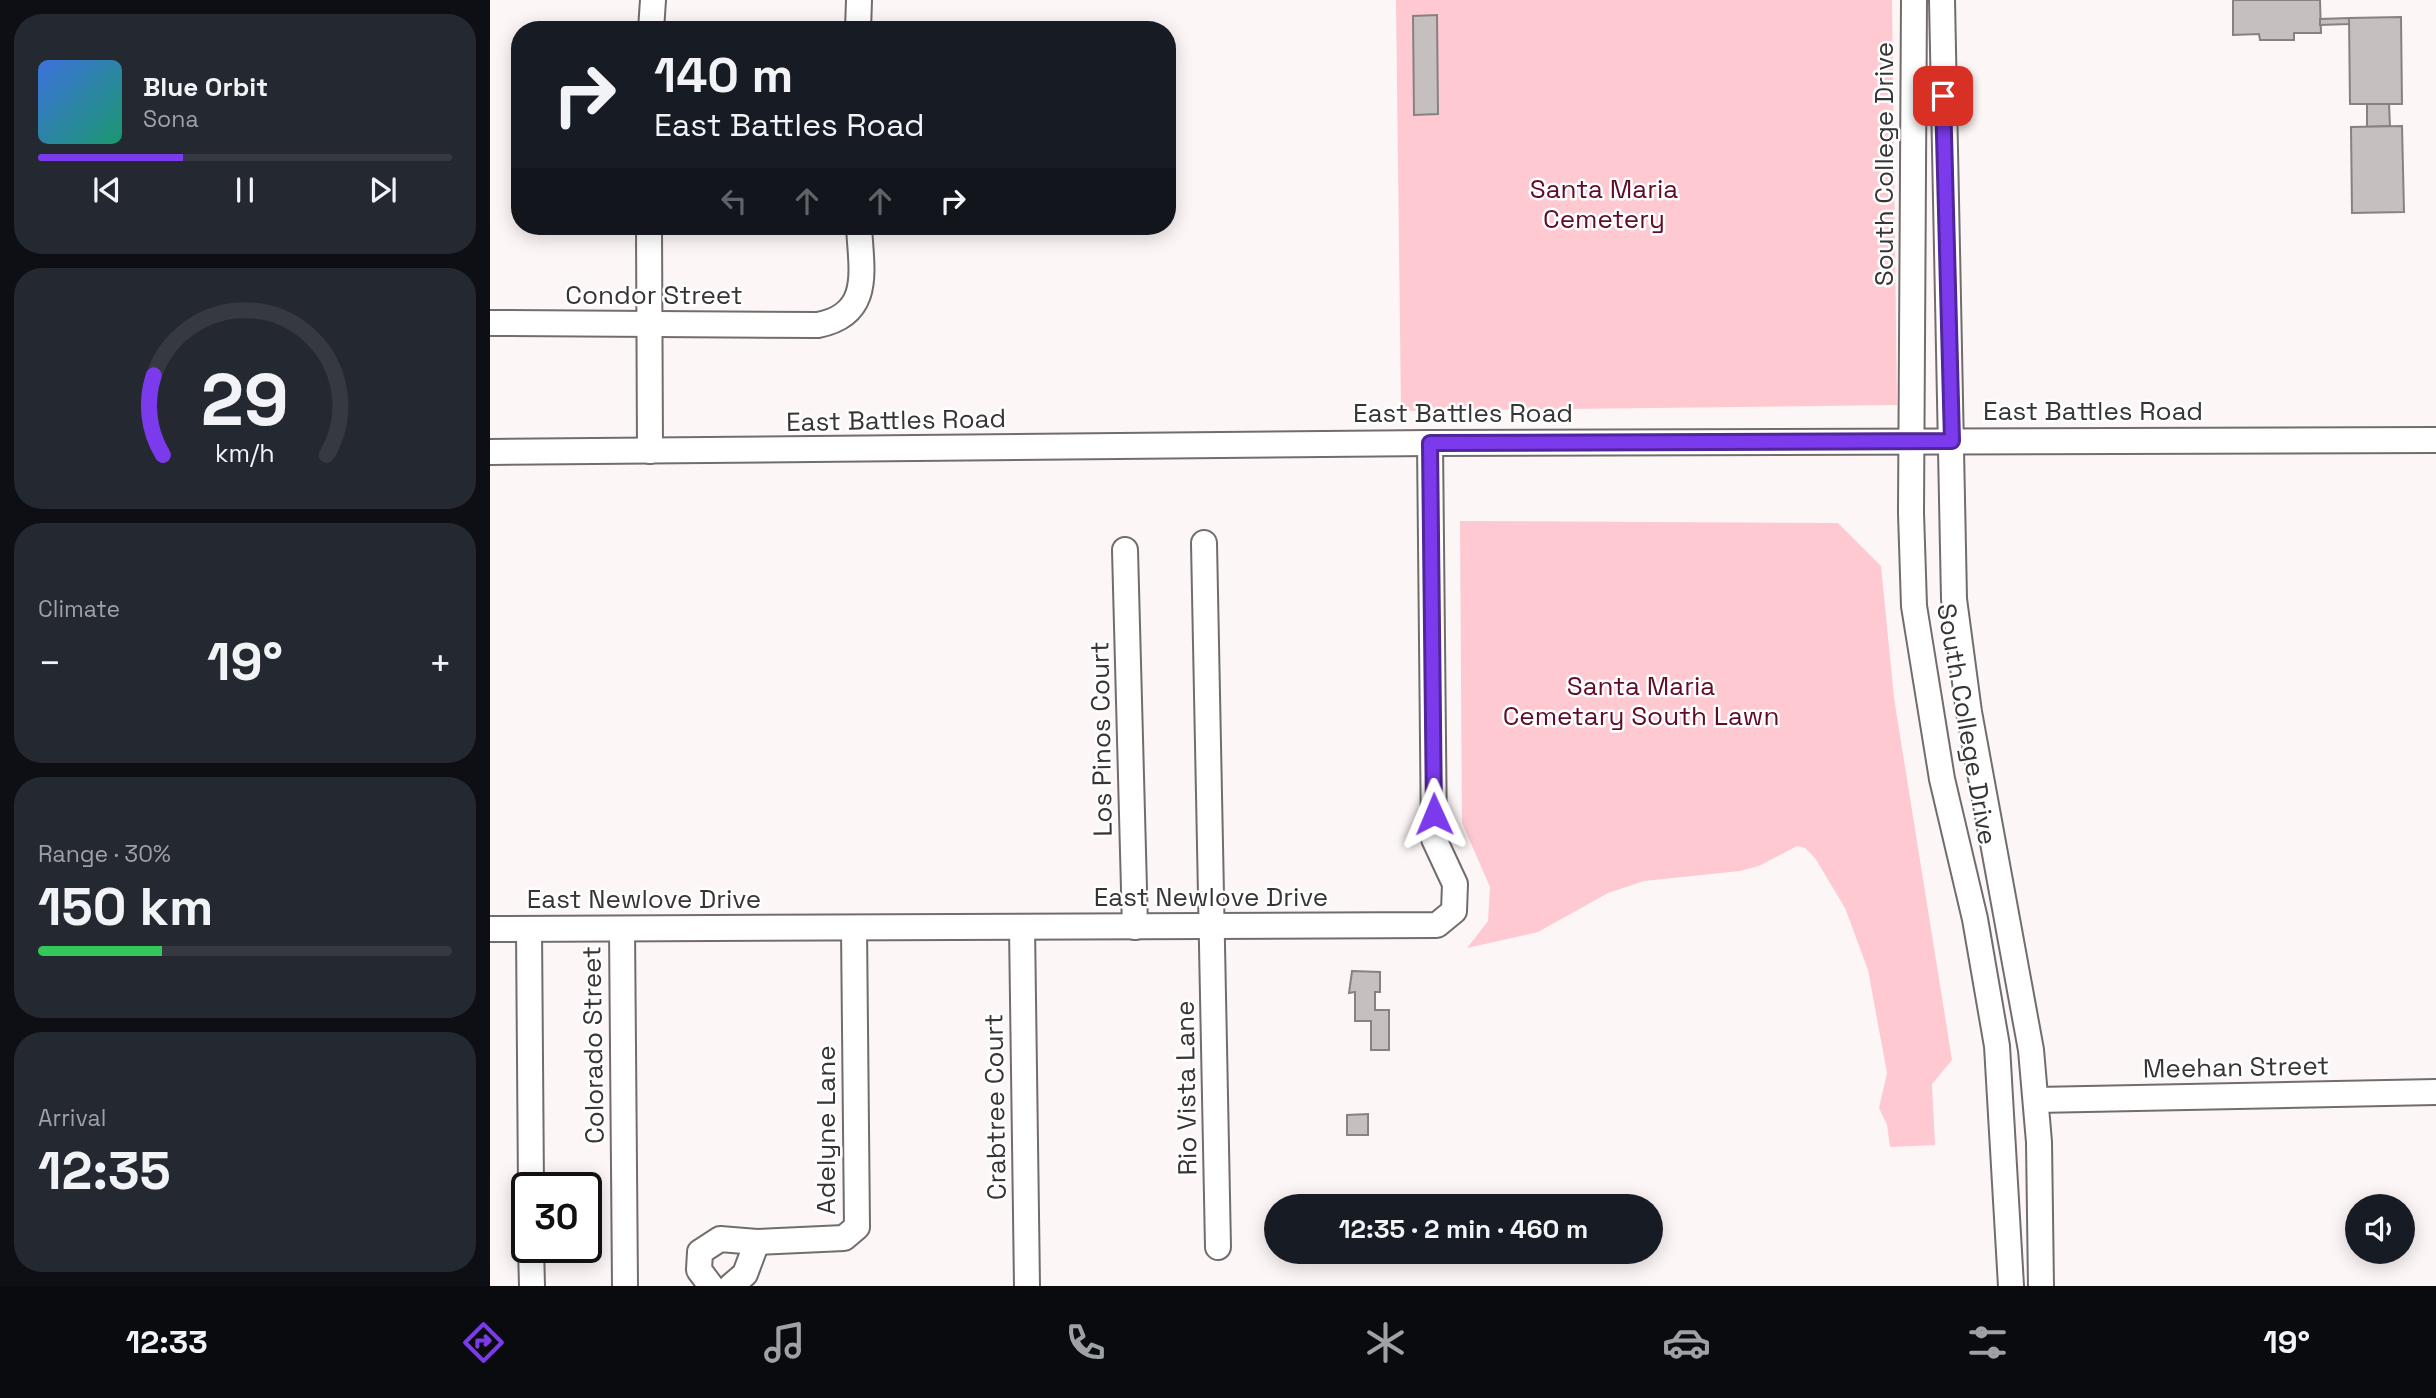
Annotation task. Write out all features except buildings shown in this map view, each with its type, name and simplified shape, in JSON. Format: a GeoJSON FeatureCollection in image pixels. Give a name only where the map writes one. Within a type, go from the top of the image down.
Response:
{"type":"FeatureCollection","features":[{"type":"Feature","properties":{"kind":"street"},"geometry":{"type":"LineString","coordinates":[[652,21],[653,0]]}},
{"type":"Feature","properties":{"kind":"street"},"geometry":{"type":"LineString","coordinates":[[858,21],[859,0]]}},
{"type":"Feature","properties":{"kind":"street","name":"South College Drive"},"geometry":{"type":"LineString","coordinates":[[1914,0],[1911,559],[1918,640],[1941,779],[1975,919],[1997,1046],[2011,1286]]}},
{"type":"Feature","properties":{"kind":"street","name":"South College Drive"},"geometry":{"type":"LineString","coordinates":[[1942,0],[1954,600],[1960,655],[2031,1050],[2036,1100],[2041,1286]]}},
{"type":"Feature","properties":{"kind":"street"},"geometry":{"type":"LineString","coordinates":[[649,235],[649,451]]}},
{"type":"Feature","properties":{"kind":"street","name":"Condor Street"},"geometry":{"type":"LineString","coordinates":[[490,323],[818,325],[845,316],[856,301],[861,278],[859,235]]}},
{"type":"Feature","properties":{"kind":"street","name":"East Battles Road"},"geometry":{"type":"LineString","coordinates":[[490,452],[1430,443],[2436,440]]}},
{"type":"Feature","properties":{"kind":"street","name":"East Newlove Drive"},"geometry":{"type":"LineString","coordinates":[[490,929],[1437,925],[1454,911],[1455,884],[1434,839],[1430,443]]}},
{"type":"Feature","properties":{"kind":"street","name":"Rio Vista Lane"},"geometry":{"type":"LineString","coordinates":[[1204,542],[1218,1247]]}},
{"type":"Feature","properties":{"kind":"street","name":"Los Pinos Court"},"geometry":{"type":"LineString","coordinates":[[1125,550],[1135,926]]}},
{"type":"Feature","properties":{"kind":"street","name":"Crabtree Court"},"geometry":{"type":"LineString","coordinates":[[1023,927],[1027,1286]]}},
{"type":"Feature","properties":{"kind":"street","name":"Adelyne Lane"},"geometry":{"type":"LineString","coordinates":[[712,1286],[699,1270],[700,1252],[719,1239],[757,1242],[844,1238],[857,1227],[855,928]]}},
{"type":"Feature","properties":{"kind":"street"},"geometry":{"type":"LineString","coordinates":[[529,929],[531,1172]]}},
{"type":"Feature","properties":{"kind":"street","name":"Colorado Street"},"geometry":{"type":"LineString","coordinates":[[622,929],[625,1286]]}},
{"type":"Feature","properties":{"kind":"street","name":"Meehan Street"},"geometry":{"type":"LineString","coordinates":[[2036,1100],[2436,1092]]}},
{"type":"Feature","properties":{"kind":"street"},"geometry":{"type":"LineString","coordinates":[[731,1286],[745,1274],[757,1242]]}},
{"type":"Feature","properties":{"kind":"street"},"geometry":{"type":"LineString","coordinates":[[531,1263],[531,1286]]}},
{"type":"Feature","properties":{"kind":"green space","name":"Santa Maria Cemetery"},"geometry":{"type":"Polygon","coordinates":[[[1396,0],[1892,0],[1897,405],[1401,411],[1396,0]]]}},
{"type":"Feature","properties":{"kind":"green space","name":"Santa Maria Cemetary South Lawn"},"geometry":{"type":"Polygon","coordinates":[[[1460,521],[1838,523],[1881,566],[1894,698],[1952,1060],[1932,1084],[1935,1145],[1890,1147],[1887,1125],[1879,1108],[1887,1073],[1868,970],[1845,908],[1815,858],[1805,848],[1797,846],[1759,866],[1740,871],[1644,881],[1608,893],[1538,932],[1467,948],[1488,921],[1490,887],[1462,823],[1460,521]]]}},
{"type":"Feature","properties":{"kind":"route"},"geometry":{"type":"LineString","coordinates":[[1434,814],[1430,443],[1952,441],[1943,96]]}}]}
